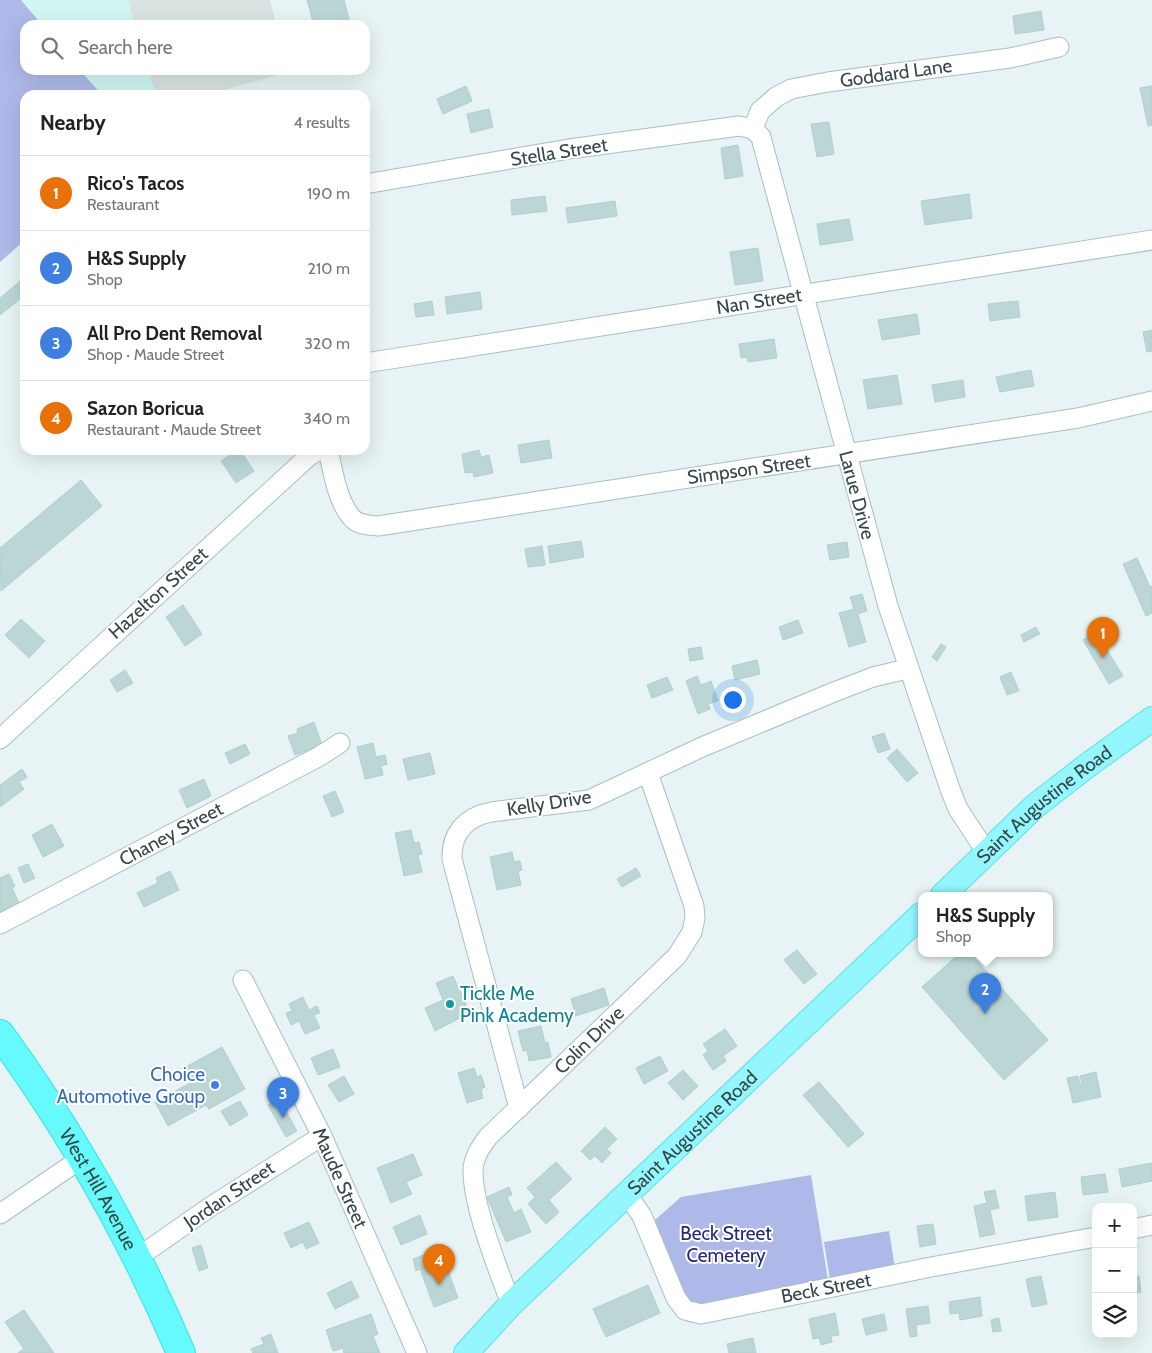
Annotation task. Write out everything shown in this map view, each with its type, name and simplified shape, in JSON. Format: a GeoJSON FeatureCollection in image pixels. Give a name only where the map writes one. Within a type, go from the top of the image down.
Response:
{"type":"FeatureCollection","features":[{"type":"Feature","properties":{"kind":"highway","name":"West Hill Avenue"},"geometry":{"type":"LineString","coordinates":[[0,1034],[53,1110],[82,1158],[137,1258],[181,1353]]}},
{"type":"Feature","properties":{"kind":"main road","name":"Saint Augustine Road"},"geometry":{"type":"LineString","coordinates":[[946,892],[1036,806],[1092,762],[1152,719]]}},
{"type":"Feature","properties":{"kind":"main road","name":"Saint Augustine Road"},"geometry":{"type":"LineString","coordinates":[[466,1353],[511,1304],[918,918]]}},
{"type":"Feature","properties":{"kind":"street","name":"Goddard Lane"},"geometry":{"type":"LineString","coordinates":[[753,129],[760,111],[776,97],[791,89],[828,82],[1010,58],[1059,47]]}},
{"type":"Feature","properties":{"kind":"street","name":"Stella Street"},"geometry":{"type":"LineString","coordinates":[[370,183],[569,149],[739,126],[753,129]]}},
{"type":"Feature","properties":{"kind":"street","name":"Larue Drive"},"geometry":{"type":"LineString","coordinates":[[753,129],[761,136],[764,145],[846,455],[907,669],[958,809],[987,852]]}},
{"type":"Feature","properties":{"kind":"street","name":"Nan Street"},"geometry":{"type":"LineString","coordinates":[[370,362],[1152,240]]}},
{"type":"Feature","properties":{"kind":"street","name":"Simpson Street"},"geometry":{"type":"LineString","coordinates":[[329,455],[344,504],[353,519],[365,525],[378,526],[1078,418],[1120,410],[1152,401]]}},
{"type":"Feature","properties":{"kind":"street","name":"Hazelton Street"},"geometry":{"type":"LineString","coordinates":[[0,739],[313,455]]}},
{"type":"Feature","properties":{"kind":"street","name":"Kelly Drive"},"geometry":{"type":"LineString","coordinates":[[519,1108],[452,860],[451,849],[458,830],[464,823],[478,815],[589,800],[702,747],[834,692],[873,677],[907,669]]}},
{"type":"Feature","properties":{"kind":"street","name":"Chaney Street"},"geometry":{"type":"LineString","coordinates":[[0,924],[320,756],[340,743]]}},
{"type":"Feature","properties":{"kind":"street","name":"Colin Drive"},"geometry":{"type":"LineString","coordinates":[[511,1304],[493,1254],[474,1189],[473,1170],[476,1154],[488,1137],[677,956],[692,932],[695,918],[691,892],[648,773]]}},
{"type":"Feature","properties":{"kind":"street","name":"Maude Street"},"geometry":{"type":"LineString","coordinates":[[243,980],[322,1136],[417,1353]]}},
{"type":"Feature","properties":{"kind":"street","name":"Jordan Street"},"geometry":{"type":"LineString","coordinates":[[137,1258],[210,1207],[322,1136]]}},
{"type":"Feature","properties":{"kind":"street"},"geometry":{"type":"LineString","coordinates":[[0,1214],[82,1158]]}},
{"type":"Feature","properties":{"kind":"street","name":"Beck Street"},"geometry":{"type":"LineString","coordinates":[[627,1194],[642,1216],[676,1298],[685,1310],[700,1314],[912,1271],[1092,1238]]}},
{"type":"Feature","properties":{"kind":"street"},"geometry":{"type":"LineString","coordinates":[[1137,1228],[1152,1225]]}},
{"type":"Feature","properties":{"kind":"shaded area"},"geometry":{"type":"Polygon","coordinates":[[[21,0],[128,0],[134,20],[38,20],[21,0]]]}},
{"type":"Feature","properties":{"kind":"shaded area"},"geometry":{"type":"Polygon","coordinates":[[[128,0],[270,0],[275,20],[134,20],[128,0]]]}},
{"type":"Feature","properties":{"kind":"shaded area"},"geometry":{"type":"Polygon","coordinates":[[[84,75],[150,75],[154,90],[98,90],[84,75]]]}},
{"type":"Feature","properties":{"kind":"shaded area"},"geometry":{"type":"Polygon","coordinates":[[[150,75],[277,75],[225,90],[154,90],[150,75]]]}},
{"type":"Feature","properties":{"kind":"green space"},"geometry":{"type":"Polygon","coordinates":[[[0,0],[21,0],[38,20],[20,20],[20,75],[84,75],[98,90],[20,90],[20,244],[0,262],[0,0]]]}},
{"type":"Feature","properties":{"kind":"green space","name":"Beck Street Cemetery"},"geometry":{"type":"Polygon","coordinates":[[[811,1175],[828,1280],[699,1305],[687,1300],[680,1291],[655,1220],[681,1197],[811,1175]]]}},
{"type":"Feature","properties":{"kind":"green space"},"geometry":{"type":"Polygon","coordinates":[[[889,1231],[895,1268],[830,1279],[824,1242],[889,1231]]]}},
{"type":"Feature","properties":{"kind":"building"},"geometry":{"type":"Polygon","coordinates":[[[307,0],[344,0],[349,20],[313,20],[307,0]]]}},
{"type":"Feature","properties":{"kind":"building"},"geometry":{"type":"Polygon","coordinates":[[[1041,11],[1044,30],[1015,34],[1013,16],[1041,11]]]}},
{"type":"Feature","properties":{"kind":"building"},"geometry":{"type":"Polygon","coordinates":[[[466,86],[472,101],[443,114],[437,99],[466,86]]]}},
{"type":"Feature","properties":{"kind":"building"},"geometry":{"type":"Polygon","coordinates":[[[1152,86],[1152,125],[1148,126],[1140,88],[1152,86]]]}},
{"type":"Feature","properties":{"kind":"building"},"geometry":{"type":"Polygon","coordinates":[[[489,109],[493,127],[471,133],[467,114],[489,109]]]}},
{"type":"Feature","properties":{"kind":"building"},"geometry":{"type":"Polygon","coordinates":[[[829,122],[834,154],[817,157],[811,124],[829,122]]]}},
{"type":"Feature","properties":{"kind":"building"},"geometry":{"type":"Polygon","coordinates":[[[738,145],[743,176],[725,179],[721,148],[738,145]]]}},
{"type":"Feature","properties":{"kind":"building"},"geometry":{"type":"Polygon","coordinates":[[[969,194],[972,218],[925,225],[921,201],[969,194]]]}},
{"type":"Feature","properties":{"kind":"building"},"geometry":{"type":"Polygon","coordinates":[[[545,196],[547,211],[512,215],[511,200],[545,196]]]}},
{"type":"Feature","properties":{"kind":"building"},"geometry":{"type":"Polygon","coordinates":[[[615,201],[617,216],[568,223],[566,208],[615,201]]]}},
{"type":"Feature","properties":{"kind":"building"},"geometry":{"type":"Polygon","coordinates":[[[849,219],[853,240],[820,245],[817,224],[849,219]]]}},
{"type":"Feature","properties":{"kind":"building"},"geometry":{"type":"Polygon","coordinates":[[[758,248],[763,281],[735,285],[730,252],[758,248]]]}},
{"type":"Feature","properties":{"kind":"building"},"geometry":{"type":"Polygon","coordinates":[[[20,281],[20,299],[0,315],[0,298],[20,281]]]}},
{"type":"Feature","properties":{"kind":"building"},"geometry":{"type":"Polygon","coordinates":[[[480,292],[482,309],[447,314],[445,297],[480,292]]]}},
{"type":"Feature","properties":{"kind":"building"},"geometry":{"type":"Polygon","coordinates":[[[432,301],[434,315],[416,317],[414,304],[432,301]]]}},
{"type":"Feature","properties":{"kind":"building"},"geometry":{"type":"Polygon","coordinates":[[[1018,301],[1020,317],[990,321],[988,304],[1018,301]]]}},
{"type":"Feature","properties":{"kind":"building"},"geometry":{"type":"Polygon","coordinates":[[[917,314],[920,334],[882,340],[878,320],[917,314]]]}},
{"type":"Feature","properties":{"kind":"building"},"geometry":{"type":"Polygon","coordinates":[[[1152,330],[1152,351],[1147,352],[1143,332],[1152,330]]]}},
{"type":"Feature","properties":{"kind":"building"},"geometry":{"type":"Polygon","coordinates":[[[774,339],[777,358],[748,362],[747,357],[741,358],[739,344],[774,339]]]}},
{"type":"Feature","properties":{"kind":"building"},"geometry":{"type":"Polygon","coordinates":[[[1031,370],[1034,386],[1000,392],[996,377],[1031,370]]]}},
{"type":"Feature","properties":{"kind":"building"},"geometry":{"type":"Polygon","coordinates":[[[897,375],[902,404],[868,409],[863,380],[897,375]]]}},
{"type":"Feature","properties":{"kind":"building"},"geometry":{"type":"Polygon","coordinates":[[[963,380],[965,397],[935,402],[932,385],[963,380]]]}},
{"type":"Feature","properties":{"kind":"building"},"geometry":{"type":"Polygon","coordinates":[[[549,440],[552,458],[521,463],[518,445],[549,440]]]}},
{"type":"Feature","properties":{"kind":"building"},"geometry":{"type":"Polygon","coordinates":[[[479,450],[481,457],[489,455],[493,473],[474,477],[473,472],[465,473],[462,454],[479,450]]]}},
{"type":"Feature","properties":{"kind":"building"},"geometry":{"type":"Polygon","coordinates":[[[230,455],[243,455],[254,471],[236,483],[221,461],[230,455]]]}},
{"type":"Feature","properties":{"kind":"building"},"geometry":{"type":"Polygon","coordinates":[[[81,480],[102,506],[1,591],[0,548],[81,480]]]}},
{"type":"Feature","properties":{"kind":"building"},"geometry":{"type":"Polygon","coordinates":[[[581,541],[584,557],[550,563],[548,546],[581,541]]]}},
{"type":"Feature","properties":{"kind":"building"},"geometry":{"type":"Polygon","coordinates":[[[847,542],[849,557],[830,560],[827,545],[847,542]]]}},
{"type":"Feature","properties":{"kind":"building"},"geometry":{"type":"Polygon","coordinates":[[[542,546],[545,565],[528,567],[525,549],[542,546]]]}},
{"type":"Feature","properties":{"kind":"building"},"geometry":{"type":"Polygon","coordinates":[[[1137,558],[1150,587],[1152,586],[1152,613],[1146,616],[1123,564],[1137,558]]]}},
{"type":"Feature","properties":{"kind":"building"},"geometry":{"type":"Polygon","coordinates":[[[862,594],[867,611],[858,614],[866,642],[849,647],[839,613],[854,609],[850,597],[862,594]]]}},
{"type":"Feature","properties":{"kind":"building"},"geometry":{"type":"Polygon","coordinates":[[[183,605],[202,634],[185,646],[166,617],[183,605]]]}},
{"type":"Feature","properties":{"kind":"building"},"geometry":{"type":"Polygon","coordinates":[[[21,619],[45,641],[29,658],[5,635],[21,619]]]}},
{"type":"Feature","properties":{"kind":"building"},"geometry":{"type":"Polygon","coordinates":[[[798,620],[803,633],[783,640],[779,627],[798,620]]]}},
{"type":"Feature","properties":{"kind":"building"},"geometry":{"type":"Polygon","coordinates":[[[1036,627],[1040,634],[1024,642],[1021,635],[1036,627]]]}},
{"type":"Feature","properties":{"kind":"building"},"geometry":{"type":"Polygon","coordinates":[[[1096,632],[1123,676],[1109,684],[1083,640],[1096,632]]]}},
{"type":"Feature","properties":{"kind":"building"},"geometry":{"type":"Polygon","coordinates":[[[941,644],[946,647],[937,661],[932,657],[941,644]]]}},
{"type":"Feature","properties":{"kind":"building"},"geometry":{"type":"Polygon","coordinates":[[[701,647],[703,659],[690,661],[688,649],[701,647]]]}},
{"type":"Feature","properties":{"kind":"building"},"geometry":{"type":"Polygon","coordinates":[[[757,660],[760,674],[735,680],[732,666],[757,660]]]}},
{"type":"Feature","properties":{"kind":"building"},"geometry":{"type":"Polygon","coordinates":[[[125,670],[133,683],[117,692],[110,680],[125,670]]]}},
{"type":"Feature","properties":{"kind":"building"},"geometry":{"type":"Polygon","coordinates":[[[1011,672],[1019,691],[1007,695],[1000,677],[1011,672]]]}},
{"type":"Feature","properties":{"kind":"building"},"geometry":{"type":"Polygon","coordinates":[[[697,676],[701,685],[711,681],[718,701],[708,704],[710,709],[698,714],[686,681],[697,676]]]}},
{"type":"Feature","properties":{"kind":"building"},"geometry":{"type":"Polygon","coordinates":[[[667,677],[673,690],[652,698],[647,685],[667,677]]]}},
{"type":"Feature","properties":{"kind":"building"},"geometry":{"type":"Polygon","coordinates":[[[314,722],[322,745],[295,755],[288,736],[298,733],[297,729],[314,722]]]}},
{"type":"Feature","properties":{"kind":"building"},"geometry":{"type":"Polygon","coordinates":[[[884,733],[890,749],[878,753],[872,737],[884,733]]]}},
{"type":"Feature","properties":{"kind":"building"},"geometry":{"type":"Polygon","coordinates":[[[373,743],[376,757],[385,755],[387,764],[381,766],[383,775],[365,779],[357,747],[373,743]]]}},
{"type":"Feature","properties":{"kind":"building"},"geometry":{"type":"Polygon","coordinates":[[[245,744],[250,754],[230,764],[225,753],[245,744]]]}},
{"type":"Feature","properties":{"kind":"building"},"geometry":{"type":"Polygon","coordinates":[[[897,749],[918,773],[907,782],[887,758],[897,749]]]}},
{"type":"Feature","properties":{"kind":"building"},"geometry":{"type":"Polygon","coordinates":[[[430,753],[435,774],[408,780],[403,759],[430,753]]]}},
{"type":"Feature","properties":{"kind":"building"},"geometry":{"type":"Polygon","coordinates":[[[22,769],[27,777],[19,782],[24,789],[0,807],[0,785],[22,769]]]}},
{"type":"Feature","properties":{"kind":"building"},"geometry":{"type":"Polygon","coordinates":[[[204,779],[211,796],[187,808],[179,790],[204,779]]]}},
{"type":"Feature","properties":{"kind":"building"},"geometry":{"type":"Polygon","coordinates":[[[335,791],[344,812],[332,817],[323,796],[335,791]]]}},
{"type":"Feature","properties":{"kind":"building"},"geometry":{"type":"Polygon","coordinates":[[[52,824],[64,846],[43,857],[32,835],[52,824]]]}},
{"type":"Feature","properties":{"kind":"building"},"geometry":{"type":"Polygon","coordinates":[[[411,830],[414,843],[419,842],[422,854],[418,855],[422,872],[404,876],[395,833],[411,830]]]}},
{"type":"Feature","properties":{"kind":"building"},"geometry":{"type":"Polygon","coordinates":[[[512,852],[514,862],[520,861],[522,870],[518,871],[521,885],[497,890],[490,857],[512,852]]]}},
{"type":"Feature","properties":{"kind":"building"},"geometry":{"type":"Polygon","coordinates":[[[28,864],[35,878],[24,883],[18,868],[28,864]]]}},
{"type":"Feature","properties":{"kind":"building"},"geometry":{"type":"Polygon","coordinates":[[[636,868],[641,876],[622,887],[617,879],[636,868]]]}},
{"type":"Feature","properties":{"kind":"building"},"geometry":{"type":"Polygon","coordinates":[[[170,871],[179,890],[144,907],[137,893],[158,883],[156,878],[170,871]]]}},
{"type":"Feature","properties":{"kind":"building"},"geometry":{"type":"Polygon","coordinates":[[[9,874],[15,886],[12,888],[20,905],[0,914],[0,878],[9,874]]]}},
{"type":"Feature","properties":{"kind":"building"},"geometry":{"type":"Polygon","coordinates":[[[797,950],[817,974],[804,984],[784,960],[797,950]]]}},
{"type":"Feature","properties":{"kind":"building"},"geometry":{"type":"Polygon","coordinates":[[[956,957],[974,957],[1048,1040],[1004,1080],[922,987],[956,957]]]}},
{"type":"Feature","properties":{"kind":"building","name":"Tickle Me Pink Academy"},"geometry":{"type":"Polygon","coordinates":[[[453,976],[470,1013],[435,1031],[425,1008],[443,1000],[436,983],[453,976]]]}},
{"type":"Feature","properties":{"kind":"building"},"geometry":{"type":"Polygon","coordinates":[[[604,988],[609,1005],[576,1016],[571,999],[604,988]]]}},
{"type":"Feature","properties":{"kind":"building"},"geometry":{"type":"Polygon","coordinates":[[[303,997],[309,1010],[317,1006],[320,1013],[314,1015],[320,1028],[305,1034],[299,1021],[291,1025],[286,1013],[292,1011],[289,1004],[303,997]]]}},
{"type":"Feature","properties":{"kind":"building"},"geometry":{"type":"Polygon","coordinates":[[[541,1026],[545,1043],[548,1042],[551,1057],[529,1061],[527,1050],[523,1051],[518,1031],[541,1026]]]}},
{"type":"Feature","properties":{"kind":"building"},"geometry":{"type":"Polygon","coordinates":[[[725,1029],[737,1046],[723,1056],[726,1061],[713,1070],[703,1055],[708,1051],[703,1044],[725,1029]]]}},
{"type":"Feature","properties":{"kind":"building","name":"Choice Automotive Group"},"geometry":{"type":"Polygon","coordinates":[[[222,1047],[245,1089],[209,1109],[206,1105],[168,1126],[155,1102],[192,1082],[184,1068],[222,1047]]]}},
{"type":"Feature","properties":{"kind":"building"},"geometry":{"type":"Polygon","coordinates":[[[333,1049],[340,1067],[318,1075],[311,1058],[333,1049]]]}},
{"type":"Feature","properties":{"kind":"building"},"geometry":{"type":"Polygon","coordinates":[[[660,1056],[668,1071],[644,1084],[636,1068],[660,1056]]]}},
{"type":"Feature","properties":{"kind":"building"},"geometry":{"type":"Polygon","coordinates":[[[474,1068],[477,1077],[481,1075],[485,1087],[481,1089],[483,1098],[467,1103],[458,1073],[474,1068]]]}},
{"type":"Feature","properties":{"kind":"building"},"geometry":{"type":"Polygon","coordinates":[[[683,1070],[698,1086],[683,1100],[668,1083],[683,1070]]]}},
{"type":"Feature","properties":{"kind":"building"},"geometry":{"type":"Polygon","coordinates":[[[1096,1072],[1101,1097],[1073,1103],[1067,1078],[1078,1076],[1080,1084],[1082,1083],[1080,1076],[1096,1072]]]}},
{"type":"Feature","properties":{"kind":"building"},"geometry":{"type":"Polygon","coordinates":[[[344,1076],[354,1094],[339,1102],[328,1085],[344,1076]]]}},
{"type":"Feature","properties":{"kind":"building"},"geometry":{"type":"Polygon","coordinates":[[[819,1082],[864,1134],[848,1147],[803,1095],[819,1082]]]}},
{"type":"Feature","properties":{"kind":"building"},"geometry":{"type":"Polygon","coordinates":[[[279,1099],[297,1131],[286,1137],[268,1105],[279,1099]]]}},
{"type":"Feature","properties":{"kind":"building"},"geometry":{"type":"Polygon","coordinates":[[[240,1101],[248,1115],[230,1126],[221,1111],[240,1101]]]}},
{"type":"Feature","properties":{"kind":"building"},"geometry":{"type":"Polygon","coordinates":[[[605,1127],[617,1139],[607,1149],[611,1153],[602,1163],[595,1156],[590,1160],[581,1151],[605,1127]]]}},
{"type":"Feature","properties":{"kind":"building"},"geometry":{"type":"Polygon","coordinates":[[[413,1154],[422,1175],[406,1182],[412,1194],[391,1203],[377,1168],[413,1154]]]}},
{"type":"Feature","properties":{"kind":"building"},"geometry":{"type":"Polygon","coordinates":[[[556,1162],[572,1179],[549,1200],[559,1212],[546,1224],[528,1204],[535,1197],[527,1188],[556,1162]]]}},
{"type":"Feature","properties":{"kind":"building"},"geometry":{"type":"Polygon","coordinates":[[[1152,1163],[1152,1181],[1122,1187],[1119,1169],[1152,1163]]]}},
{"type":"Feature","properties":{"kind":"building"},"geometry":{"type":"Polygon","coordinates":[[[1105,1174],[1108,1192],[1083,1195],[1081,1177],[1105,1174]]]}},
{"type":"Feature","properties":{"kind":"building"},"geometry":{"type":"Polygon","coordinates":[[[509,1187],[512,1195],[507,1197],[514,1213],[521,1209],[531,1232],[506,1242],[487,1197],[509,1187]]]}},
{"type":"Feature","properties":{"kind":"building"},"geometry":{"type":"Polygon","coordinates":[[[995,1190],[999,1208],[990,1210],[995,1234],[980,1237],[974,1206],[987,1203],[984,1192],[995,1190]]]}},
{"type":"Feature","properties":{"kind":"building"},"geometry":{"type":"Polygon","coordinates":[[[1055,1192],[1058,1217],[1028,1221],[1025,1196],[1055,1192]]]}},
{"type":"Feature","properties":{"kind":"building"},"geometry":{"type":"Polygon","coordinates":[[[420,1215],[427,1234],[401,1245],[393,1227],[420,1215]]]}},
{"type":"Feature","properties":{"kind":"building"},"geometry":{"type":"Polygon","coordinates":[[[309,1222],[319,1243],[306,1249],[303,1242],[291,1248],[284,1233],[309,1222]]]}},
{"type":"Feature","properties":{"kind":"building"},"geometry":{"type":"Polygon","coordinates":[[[933,1224],[936,1244],[920,1247],[917,1226],[933,1224]]]}},
{"type":"Feature","properties":{"kind":"building"},"geometry":{"type":"Polygon","coordinates":[[[201,1245],[208,1268],[199,1271],[192,1248],[201,1245]]]}},
{"type":"Feature","properties":{"kind":"building"},"geometry":{"type":"Polygon","coordinates":[[[440,1249],[458,1298],[434,1307],[420,1269],[416,1271],[413,1259],[440,1249]]]}},
{"type":"Feature","properties":{"kind":"building"},"geometry":{"type":"Polygon","coordinates":[[[1041,1276],[1047,1304],[1032,1307],[1026,1279],[1041,1276]]]}},
{"type":"Feature","properties":{"kind":"building"},"geometry":{"type":"Polygon","coordinates":[[[1137,1276],[1139,1276],[1141,1292],[1137,1293],[1137,1276]]]}},
{"type":"Feature","properties":{"kind":"building"},"geometry":{"type":"Polygon","coordinates":[[[351,1281],[359,1297],[335,1309],[327,1293],[351,1281]]]}},
{"type":"Feature","properties":{"kind":"building"},"geometry":{"type":"Polygon","coordinates":[[[648,1285],[660,1313],[606,1337],[593,1309],[648,1285]]]}},
{"type":"Feature","properties":{"kind":"building"},"geometry":{"type":"Polygon","coordinates":[[[980,1297],[982,1316],[960,1320],[959,1313],[950,1314],[949,1302],[980,1297]]]}},
{"type":"Feature","properties":{"kind":"building"},"geometry":{"type":"Polygon","coordinates":[[[928,1306],[930,1323],[916,1325],[917,1336],[910,1337],[906,1309],[928,1306]]]}},
{"type":"Feature","properties":{"kind":"building"},"geometry":{"type":"Polygon","coordinates":[[[24,1310],[54,1353],[18,1353],[24,1349],[5,1322],[24,1310]]]}},
{"type":"Feature","properties":{"kind":"building"},"geometry":{"type":"Polygon","coordinates":[[[835,1313],[839,1335],[831,1336],[832,1342],[821,1345],[819,1338],[813,1339],[809,1319],[835,1313]]]}},
{"type":"Feature","properties":{"kind":"building"},"geometry":{"type":"Polygon","coordinates":[[[371,1314],[378,1334],[373,1336],[380,1353],[344,1353],[343,1348],[333,1351],[326,1330],[371,1314]]]}},
{"type":"Feature","properties":{"kind":"building"},"geometry":{"type":"Polygon","coordinates":[[[884,1314],[887,1330],[866,1335],[862,1319],[884,1314]]]}},
{"type":"Feature","properties":{"kind":"building"},"geometry":{"type":"Polygon","coordinates":[[[999,1318],[1001,1331],[993,1332],[991,1320],[999,1318]]]}},
{"type":"Feature","properties":{"kind":"building"},"geometry":{"type":"Polygon","coordinates":[[[271,1334],[278,1353],[253,1353],[251,1349],[264,1344],[261,1338],[271,1334]]]}},
{"type":"Feature","properties":{"kind":"building"},"geometry":{"type":"Polygon","coordinates":[[[753,1338],[756,1353],[729,1353],[727,1344],[753,1338]]]}},
{"type":"Feature","properties":{"kind":"place","name":"Rico's Tacos"},"geometry":{"type":"Point","coordinates":[1103,658]}},
{"type":"Feature","properties":{"kind":"place","name":"Tickle Me Pink Academy"},"geometry":{"type":"Point","coordinates":[450,1004]}},
{"type":"Feature","properties":{"kind":"place","name":"H&S Supply"},"geometry":{"type":"Point","coordinates":[985,1014]}},
{"type":"Feature","properties":{"kind":"place","name":"Choice Automotive Group"},"geometry":{"type":"Point","coordinates":[215,1085]}},
{"type":"Feature","properties":{"kind":"place","name":"All Pro Dent Removal"},"geometry":{"type":"Point","coordinates":[283,1118]}},
{"type":"Feature","properties":{"kind":"place","name":"Sazon Boricua"},"geometry":{"type":"Point","coordinates":[439,1285]}}]}
